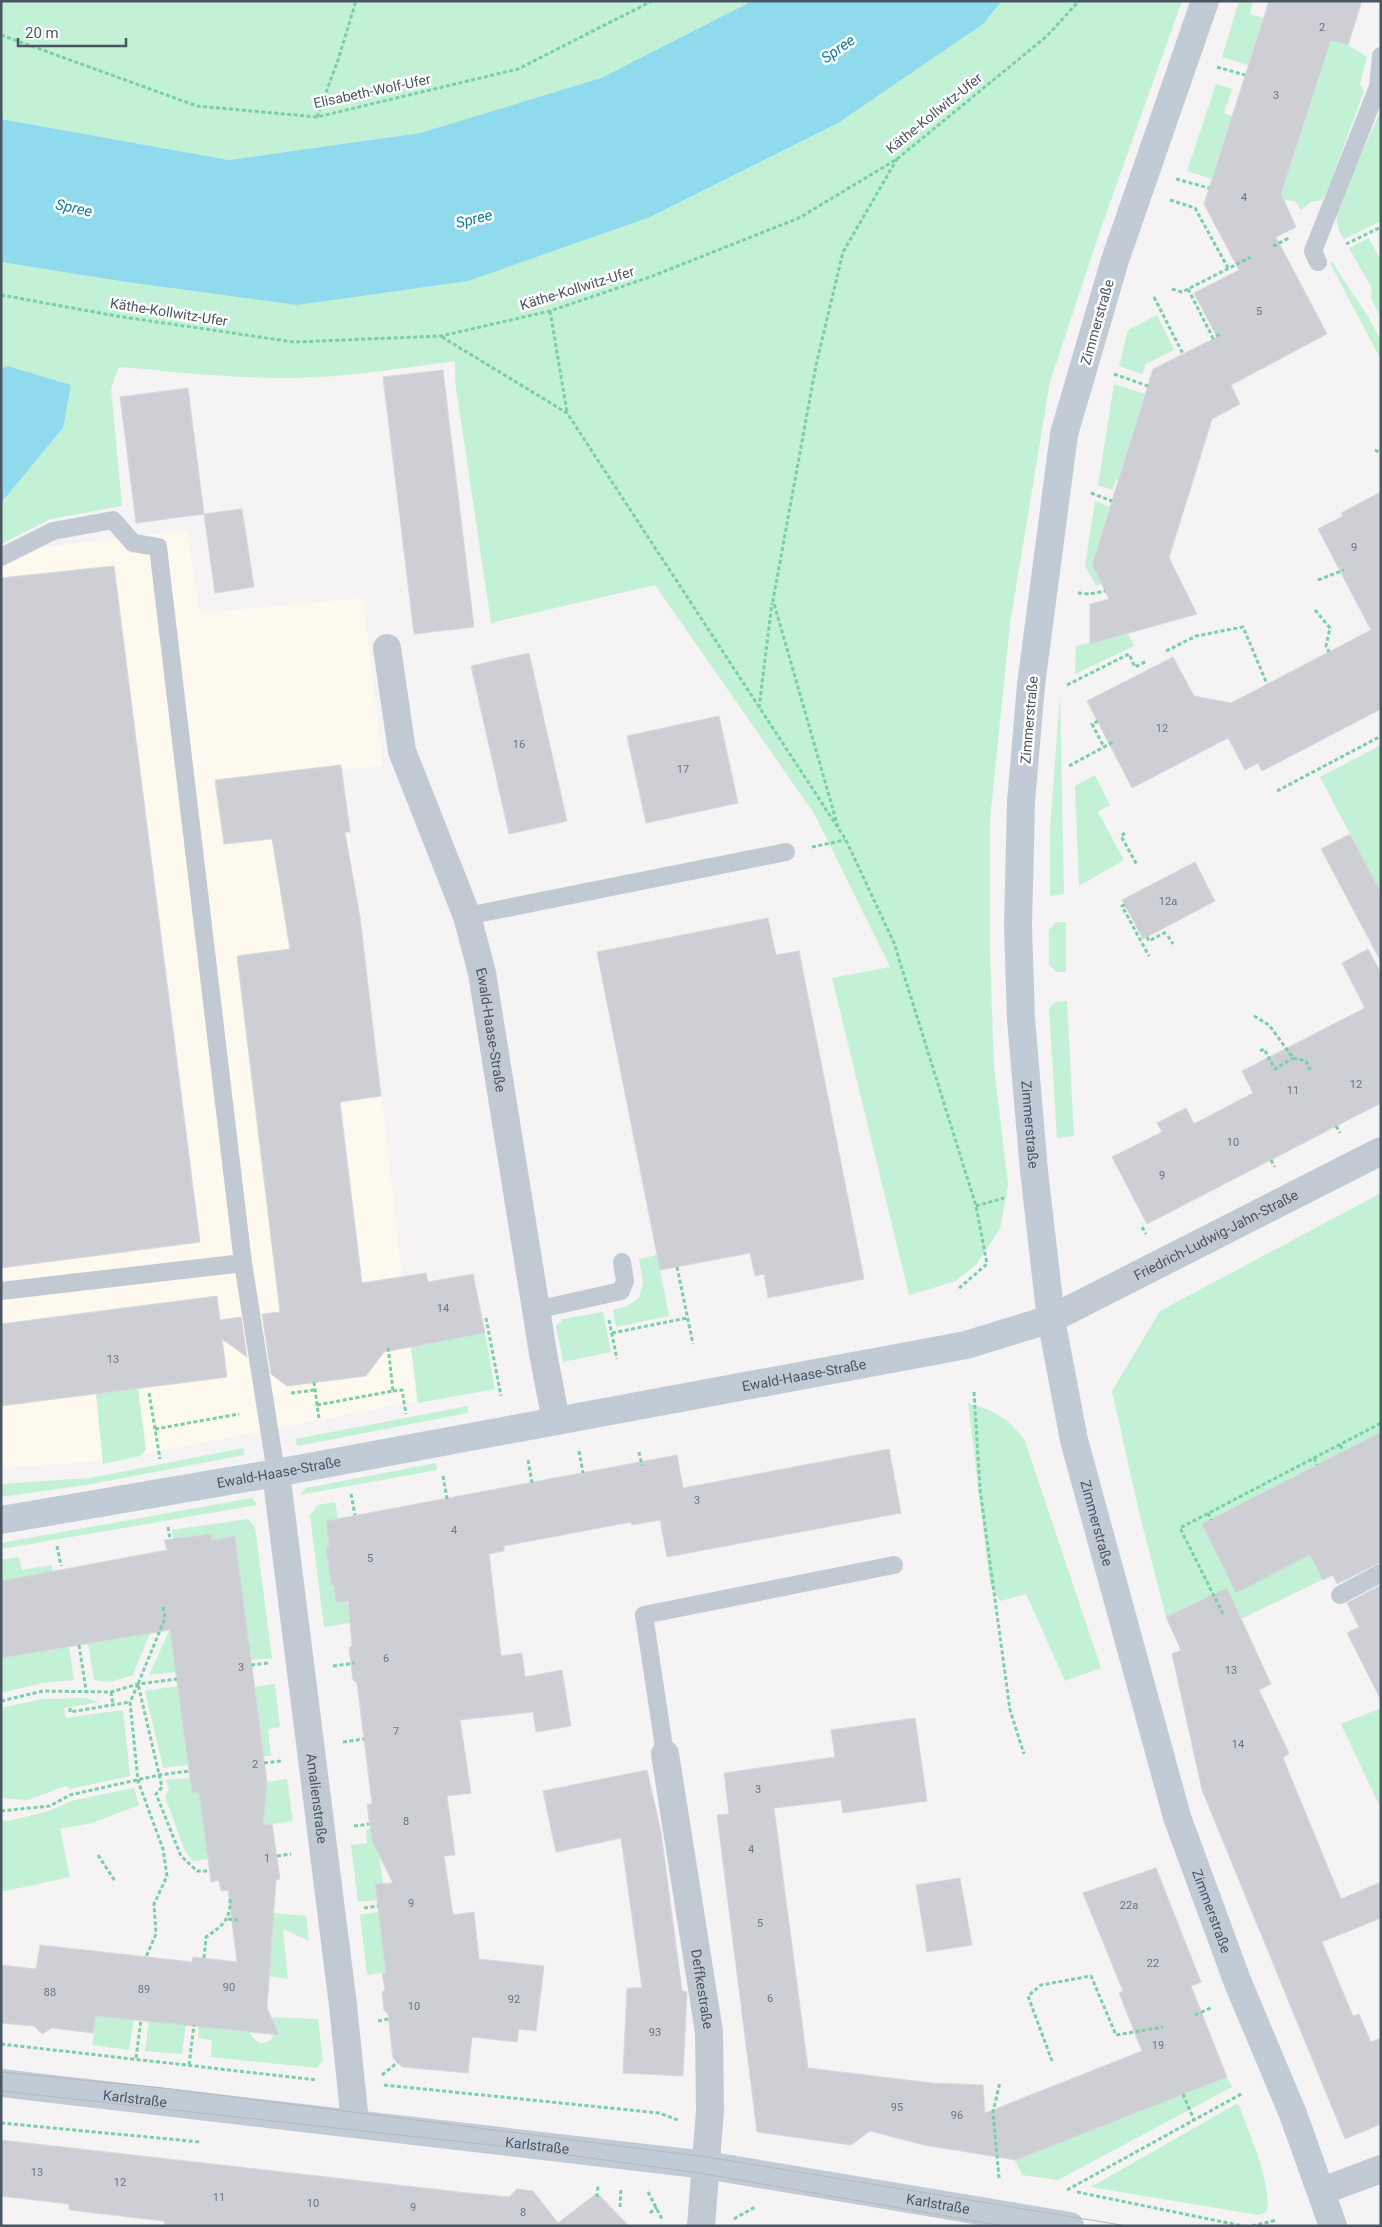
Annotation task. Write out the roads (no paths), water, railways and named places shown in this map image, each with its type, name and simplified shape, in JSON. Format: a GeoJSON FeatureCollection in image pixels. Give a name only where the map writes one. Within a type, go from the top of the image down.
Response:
{"type":"FeatureCollection","features":[{"type":"Feature","properties":{"kind":"street","name":"Zimmerstraße"},"geometry":{"type":"LineString","coordinates":[[1205,1],[1115,260],[1064,434],[1031,685],[1021,802],[1018,927],[1020,990],[1034,1171],[1051,1319],[1074,1440],[1177,1817],[1238,1983],[1322,2191],[1333,2226]]}},
{"type":"Feature","properties":{"kind":"street","name":"Ewald-Haase-Straße"},"geometry":{"type":"LineString","coordinates":[[387,648],[402,751],[467,916],[482,973],[536,1310],[556,1421]]}},
{"type":"Feature","properties":{"kind":"street","name":"Friedrich-Ludwig-Jahn-Straße"},"geometry":{"type":"LineString","coordinates":[[1051,1319],[1381,1151]]}},
{"type":"Feature","properties":{"kind":"street","name":"Ewald-Haase-Straße"},"geometry":{"type":"LineString","coordinates":[[1,1520],[276,1473],[966,1344],[1051,1319]]}},
{"type":"Feature","properties":{"kind":"street","name":"Amalienstraße"},"geometry":{"type":"LineString","coordinates":[[276,1473],[342,1995],[355,2123]]}},
{"type":"Feature","properties":{"kind":"street","name":"Deffkestraße"},"geometry":{"type":"LineString","coordinates":[[665,1754],[709,2032],[710,2110],[701,2226]]}},
{"type":"Feature","properties":{"kind":"street","name":"Karlstraße"},"geometry":{"type":"LineString","coordinates":[[1,2083],[706,2165],[1070,2226]]}},
{"type":"Feature","properties":{"kind":"street"},"geometry":{"type":"LineString","coordinates":[[1322,2191],[1381,2170]]}},
{"type":"Feature","properties":{"kind":"lane"},"geometry":{"type":"LineString","coordinates":[[1318,262],[1313,251],[1323,221],[1379,88],[1381,56]]}},
{"type":"Feature","properties":{"kind":"lane"},"geometry":{"type":"LineString","coordinates":[[1,557],[53,531],[113,520],[134,543],[158,547],[243,1263],[276,1473]]}},
{"type":"Feature","properties":{"kind":"lane"},"geometry":{"type":"LineString","coordinates":[[467,916],[786,852]]}},
{"type":"Feature","properties":{"kind":"lane"},"geometry":{"type":"LineString","coordinates":[[536,1310],[621,1291],[625,1281],[622,1262]]}},
{"type":"Feature","properties":{"kind":"lane"},"geometry":{"type":"LineString","coordinates":[[1,1291],[243,1263]]}},
{"type":"Feature","properties":{"kind":"lane"},"geometry":{"type":"LineString","coordinates":[[665,1754],[644,1615],[894,1565]]}},
{"type":"Feature","properties":{"kind":"lane"},"geometry":{"type":"LineString","coordinates":[[1340,1594],[1381,1573]]}},
{"type":"Feature","properties":{"kind":"water","name":"Spree"},"geometry":{"type":"Polygon","coordinates":[[[752,1],[1002,1],[983,24],[838,123],[650,217],[468,281],[297,305],[126,282],[1,262],[1,119],[229,160],[420,133],[601,78],[752,1]]]}},
{"type":"Feature","properties":{"kind":"water"},"geometry":{"type":"Polygon","coordinates":[[[7,366],[71,385],[63,428],[1,503],[1,369],[7,366]]]}},
{"type":"Feature","properties":{"kind":"tram line"},"geometry":{"type":"LineString","coordinates":[[1,2072],[163,2088],[707,2157],[1127,2226]]}},
{"type":"Feature","properties":{"kind":"tram line"},"geometry":{"type":"LineString","coordinates":[[1,2091],[518,2148],[705,2174],[1003,2226]]}}]}
